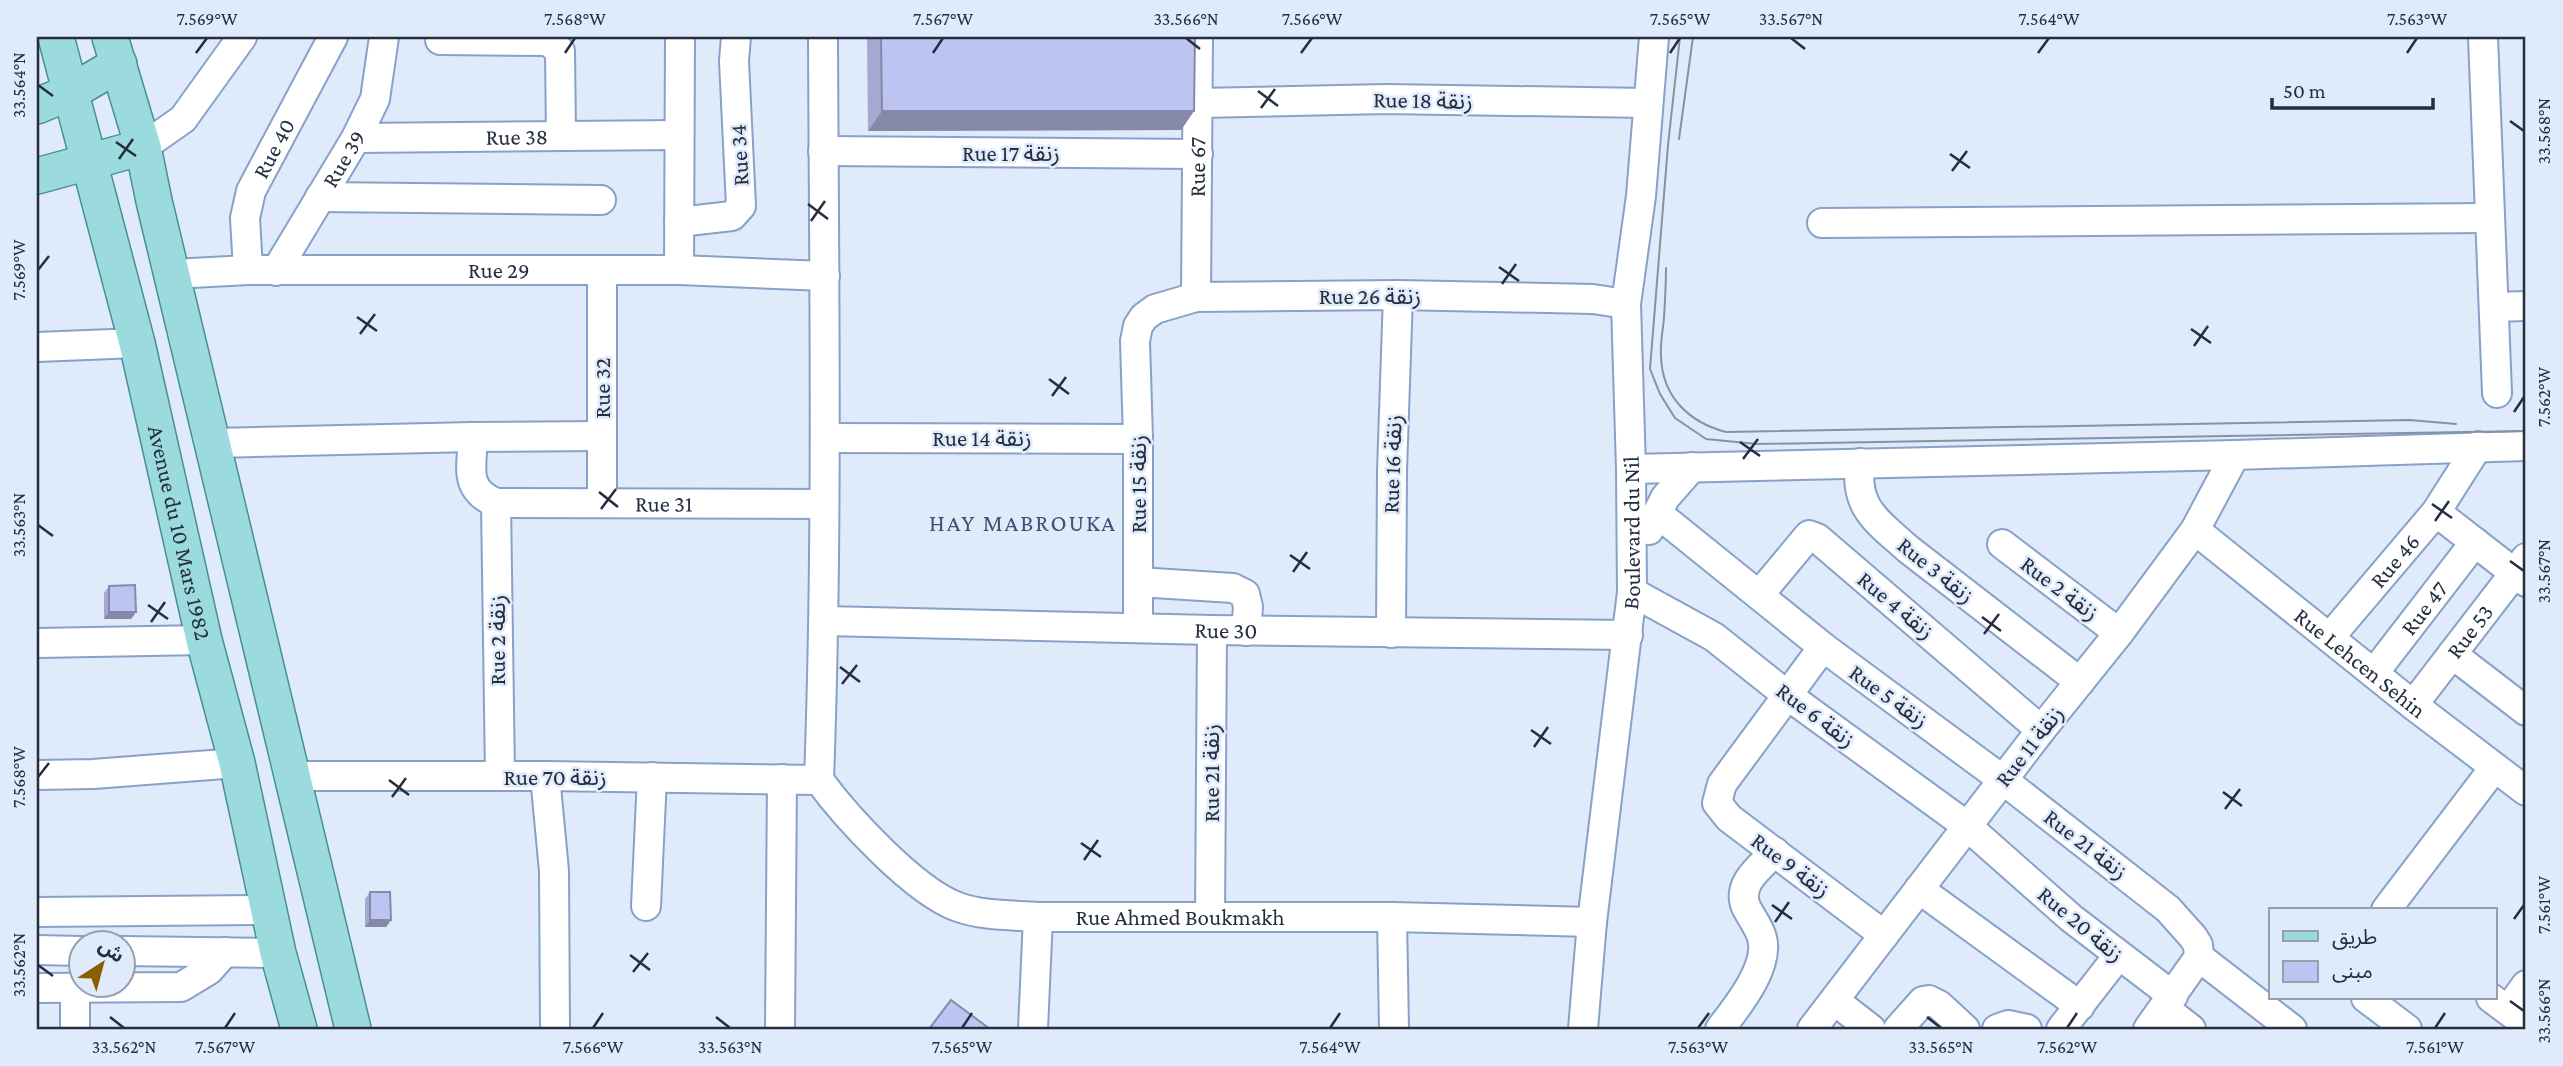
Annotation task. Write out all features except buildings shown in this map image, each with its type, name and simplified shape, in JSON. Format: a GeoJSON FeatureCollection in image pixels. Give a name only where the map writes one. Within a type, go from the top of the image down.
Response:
{"type":"FeatureCollection","features":[{"type":"Feature","properties":{"kind":"main road","name":"Avenue du 10 Mars 1982"},"geometry":{"type":"LineString","coordinates":[[56,37],[137,343],[204,640],[237,763],[278,953],[299,1029]]}},
{"type":"Feature","properties":{"kind":"main road"},"geometry":{"type":"LineString","coordinates":[[37,106],[71,92],[115,50],[143,147],[353,1029]]}},
{"type":"Feature","properties":{"kind":"main road"},"geometry":{"type":"LineString","coordinates":[[37,176],[143,147]]}},
{"type":"Feature","properties":{"kind":"street"},"geometry":{"type":"LineString","coordinates":[[143,147],[183,119],[242,37]]}},
{"type":"Feature","properties":{"kind":"street","name":"Rue 40"},"geometry":{"type":"LineString","coordinates":[[248,270],[245,219],[251,191],[333,37]]}},
{"type":"Feature","properties":{"kind":"street","name":"Rue 39"},"geometry":{"type":"LineString","coordinates":[[276,271],[356,138],[375,99],[384,37]]}},
{"type":"Feature","properties":{"kind":"street"},"geometry":{"type":"LineString","coordinates":[[679,271],[680,37]]}},
{"type":"Feature","properties":{"kind":"street","name":"Rue 34"},"geometry":{"type":"LineString","coordinates":[[679,222],[732,216],[741,206],[734,61],[736,37]]}},
{"type":"Feature","properties":{"kind":"street"},"geometry":{"type":"LineString","coordinates":[[819,780],[825,621],[824,504],[827,438],[823,37]]}},
{"type":"Feature","properties":{"kind":"street","name":"Rue 67"},"geometry":{"type":"LineString","coordinates":[[1196,297],[1198,37]]}},
{"type":"Feature","properties":{"kind":"street","name":"Boulevard du Nil"},"geometry":{"type":"LineString","coordinates":[[1583,1029],[1592,922],[1632,592],[1626,304],[1641,195],[1654,37]]}},
{"type":"Feature","properties":{"kind":"street"},"geometry":{"type":"LineString","coordinates":[[2483,37],[2497,393]]}},
{"type":"Feature","properties":{"kind":"street"},"geometry":{"type":"LineString","coordinates":[[440,40],[548,41],[560,51],[561,136]]}},
{"type":"Feature","properties":{"kind":"street","name":"Rue 18 زنقة"},"geometry":{"type":"LineString","coordinates":[[1199,103],[1386,99],[1647,103]]}},
{"type":"Feature","properties":{"kind":"street","name":"Rue 38"},"geometry":{"type":"LineString","coordinates":[[356,138],[679,135]]}},
{"type":"Feature","properties":{"kind":"street","name":"Rue 17 زنقة"},"geometry":{"type":"LineString","coordinates":[[824,151],[1198,154]]}},
{"type":"Feature","properties":{"kind":"street"},"geometry":{"type":"LineString","coordinates":[[320,197],[601,200]]}},
{"type":"Feature","properties":{"kind":"street"},"geometry":{"type":"LineString","coordinates":[[1822,223],[2490,218]]}},
{"type":"Feature","properties":{"kind":"street","name":"Rue 29"},"geometry":{"type":"LineString","coordinates":[[173,274],[248,270],[679,271],[825,276]]}},
{"type":"Feature","properties":{"kind":"street","name":"Rue 32"},"geometry":{"type":"LineString","coordinates":[[602,272],[602,503]]}},
{"type":"Feature","properties":{"kind":"street","name":"Rue 26 زنقة"},"geometry":{"type":"LineString","coordinates":[[1135,341],[1138,326],[1144,317],[1155,309],[1196,297],[1398,295],[1592,299],[1626,304]]}},
{"type":"Feature","properties":{"kind":"street","name":"Rue 16 زنقة"},"geometry":{"type":"LineString","coordinates":[[1391,633],[1391,484],[1398,295]]}},
{"type":"Feature","properties":{"kind":"street"},"geometry":{"type":"LineString","coordinates":[[2494,307],[2526,306]]}},
{"type":"Feature","properties":{"kind":"street","name":"Rue 15 زنقة"},"geometry":{"type":"LineString","coordinates":[[1135,341],[1138,628]]}},
{"type":"Feature","properties":{"kind":"street"},"geometry":{"type":"LineString","coordinates":[[37,347],[137,343]]}},
{"type":"Feature","properties":{"kind":"street"},"geometry":{"type":"LineString","coordinates":[[473,436],[471,481],[475,490],[496,503]]}},
{"type":"Feature","properties":{"kind":"street"},"geometry":{"type":"LineString","coordinates":[[213,443],[473,436],[602,436]]}},
{"type":"Feature","properties":{"kind":"street","name":"Rue 14 زنقة"},"geometry":{"type":"LineString","coordinates":[[827,438],[1138,439]]}},
{"type":"Feature","properties":{"kind":"street","name":"Rue 46"},"geometry":{"type":"LineString","coordinates":[[2330,637],[2436,512],[2478,446]]}},
{"type":"Feature","properties":{"kind":"street"},"geometry":{"type":"LineString","coordinates":[[1631,469],[2526,446]]}},
{"type":"Feature","properties":{"kind":"street","name":"Rue 11 زنقة"},"geometry":{"type":"LineString","coordinates":[[1812,1029],[2041,730],[2119,633],[2195,530],[2235,455]]}},
{"type":"Feature","properties":{"kind":"street","name":"Rue 3 زنقة"},"geometry":{"type":"LineString","coordinates":[[1860,463],[1857,483],[1861,495],[1869,512],[1886,529],[2080,682]]}},
{"type":"Feature","properties":{"kind":"street"},"geometry":{"type":"LineString","coordinates":[[1632,592],[1643,544],[1657,513],[1676,483],[1692,467]]}},
{"type":"Feature","properties":{"kind":"street","name":"Rue 31"},"geometry":{"type":"LineString","coordinates":[[496,503],[824,504]]}},
{"type":"Feature","properties":{"kind":"street","name":"Rue 2 زنقة"},"geometry":{"type":"LineString","coordinates":[[496,503],[500,776]]}},
{"type":"Feature","properties":{"kind":"street"},"geometry":{"type":"LineString","coordinates":[[2436,512],[2475,542],[2523,571]]}},
{"type":"Feature","properties":{"kind":"street","name":"Rue 5 زنقة"},"geometry":{"type":"LineString","coordinates":[[1657,513],[1823,647],[2003,780]]}},
{"type":"Feature","properties":{"kind":"street","name":"Rue Lehcen Sehin"},"geometry":{"type":"LineString","coordinates":[[2195,530],[2494,768],[2524,783]]}},
{"type":"Feature","properties":{"kind":"street","name":"Rue 4 زنقة"},"geometry":{"type":"LineString","coordinates":[[1759,595],[1808,535],[1817,538],[2041,730]]}},
{"type":"Feature","properties":{"kind":"street","name":"Rue 47"},"geometry":{"type":"LineString","coordinates":[[2374,673],[2475,542]]}},
{"type":"Feature","properties":{"kind":"street","name":"Rue 2 زنقة"},"geometry":{"type":"LineString","coordinates":[[2002,544],[2119,633]]}},
{"type":"Feature","properties":{"kind":"street","name":"Rue 53"},"geometry":{"type":"LineString","coordinates":[[2413,705],[2452,654],[2523,571]]}},
{"type":"Feature","properties":{"kind":"street"},"geometry":{"type":"LineString","coordinates":[[1138,582],[1233,588],[1245,594],[1248,607],[1246,631]]}},
{"type":"Feature","properties":{"kind":"street","name":"Rue 6 زنقة"},"geometry":{"type":"LineString","coordinates":[[1632,592],[1714,636],[1787,695],[1967,826],[1993,849]]}},
{"type":"Feature","properties":{"kind":"street","name":"Rue 30"},"geometry":{"type":"LineString","coordinates":[[825,621],[1246,631],[1628,635]]}},
{"type":"Feature","properties":{"kind":"street","name":"Rue 21 زنقة"},"geometry":{"type":"LineString","coordinates":[[1210,916],[1212,630]]}},
{"type":"Feature","properties":{"kind":"street"},"geometry":{"type":"LineString","coordinates":[[37,643],[204,640]]}},
{"type":"Feature","properties":{"kind":"street"},"geometry":{"type":"LineString","coordinates":[[1787,695],[1823,647]]}},
{"type":"Feature","properties":{"kind":"street"},"geometry":{"type":"LineString","coordinates":[[2452,654],[2526,710]]}},
{"type":"Feature","properties":{"kind":"street","name":"Rue 9 زنقة"},"geometry":{"type":"LineString","coordinates":[[1787,695],[1722,784],[1717,803],[1722,810],[1775,852],[1884,935]]}},
{"type":"Feature","properties":{"kind":"street"},"geometry":{"type":"LineString","coordinates":[[37,775],[93,774],[237,763]]}},
{"type":"Feature","properties":{"kind":"street"},"geometry":{"type":"LineString","coordinates":[[2388,908],[2494,768]]}},
{"type":"Feature","properties":{"kind":"street","name":"Rue 70 زنقة"},"geometry":{"type":"LineString","coordinates":[[291,776],[819,780]]}},
{"type":"Feature","properties":{"kind":"street"},"geometry":{"type":"LineString","coordinates":[[545,776],[554,871],[555,1029]]}},
{"type":"Feature","properties":{"kind":"street"},"geometry":{"type":"LineString","coordinates":[[646,906],[652,777]]}},
{"type":"Feature","properties":{"kind":"street"},"geometry":{"type":"LineString","coordinates":[[780,1029],[782,779]]}},
{"type":"Feature","properties":{"kind":"street","name":"Rue Ahmed Boukmakh"},"geometry":{"type":"LineString","coordinates":[[819,780],[855,824],[925,889],[939,899],[981,913],[1038,917],[1392,916],[1592,922]]}},
{"type":"Feature","properties":{"kind":"street","name":"Rue 21 زنقة"},"geometry":{"type":"LineString","coordinates":[[2003,780],[2168,908],[2193,937],[2200,957]]}},
{"type":"Feature","properties":{"kind":"street","name":"Rue 20 زنقة"},"geometry":{"type":"LineString","coordinates":[[1993,849],[2118,956],[2161,1011],[2191,1029]]}},
{"type":"Feature","properties":{"kind":"street"},"geometry":{"type":"LineString","coordinates":[[1720,1029],[1744,999],[1761,962],[1763,939],[1743,901],[1745,884],[1775,852]]}},
{"type":"Feature","properties":{"kind":"street"},"geometry":{"type":"LineString","coordinates":[[1919,889],[2080,1006]]}},
{"type":"Feature","properties":{"kind":"street"},"geometry":{"type":"LineString","coordinates":[[37,912],[269,910]]}},
{"type":"Feature","properties":{"kind":"street"},"geometry":{"type":"LineString","coordinates":[[1392,916],[1394,1029]]}},
{"type":"Feature","properties":{"kind":"street"},"geometry":{"type":"LineString","coordinates":[[1032,1029],[1038,917]]}},
{"type":"Feature","properties":{"kind":"street"},"geometry":{"type":"LineString","coordinates":[[58,950],[56,988],[75,1029]]}},
{"type":"Feature","properties":{"kind":"street"},"geometry":{"type":"LineString","coordinates":[[136,951],[278,953]]}},
{"type":"Feature","properties":{"kind":"street"},"geometry":{"type":"LineString","coordinates":[[56,988],[181,987],[209,970],[225,952]]}},
{"type":"Feature","properties":{"kind":"street"},"geometry":{"type":"LineString","coordinates":[[2061,1029],[2118,956]]}},
{"type":"Feature","properties":{"kind":"street"},"geometry":{"type":"LineString","coordinates":[[2161,1011],[2200,957],[2292,1029]]}},
{"type":"Feature","properties":{"kind":"street"},"geometry":{"type":"LineString","coordinates":[[2509,1011],[2526,985]]}},
{"type":"Feature","properties":{"kind":"street"},"geometry":{"type":"LineString","coordinates":[[1898,1029],[1923,1001],[1929,1000],[1939,1005],[1965,1029]]}},
{"type":"Feature","properties":{"kind":"street"},"geometry":{"type":"LineString","coordinates":[[2369,1000],[2407,1029]]}},
{"type":"Feature","properties":{"kind":"street"},"geometry":{"type":"LineString","coordinates":[[1835,1001],[1871,1029]]}},
{"type":"Feature","properties":{"kind":"street"},"geometry":{"type":"LineString","coordinates":[[1997,1029],[2008,1025],[2027,1029]]}},
{"type":"Feature","properties":{"kind":"tram line"},"geometry":{"type":"LineString","coordinates":[[1680,37],[1668,145],[1650,369],[1660,394],[1675,418],[1706,439],[1757,444],[2526,431]]}},
{"type":"Feature","properties":{"kind":"tram line"},"geometry":{"type":"LineString","coordinates":[[1679,139],[1693,37]]}},
{"type":"Feature","properties":{"kind":"tram line"},"geometry":{"type":"LineString","coordinates":[[1666,268],[1661,351],[1666,383],[1672,395],[1689,414],[1712,428],[1726,432],[2410,420],[2456,424]]}},
{"type":"Feature","properties":{"kind":"district","name":"HAY MABROUKA"},"geometry":{"type":"Point","coordinates":[1023,522]}}]}
